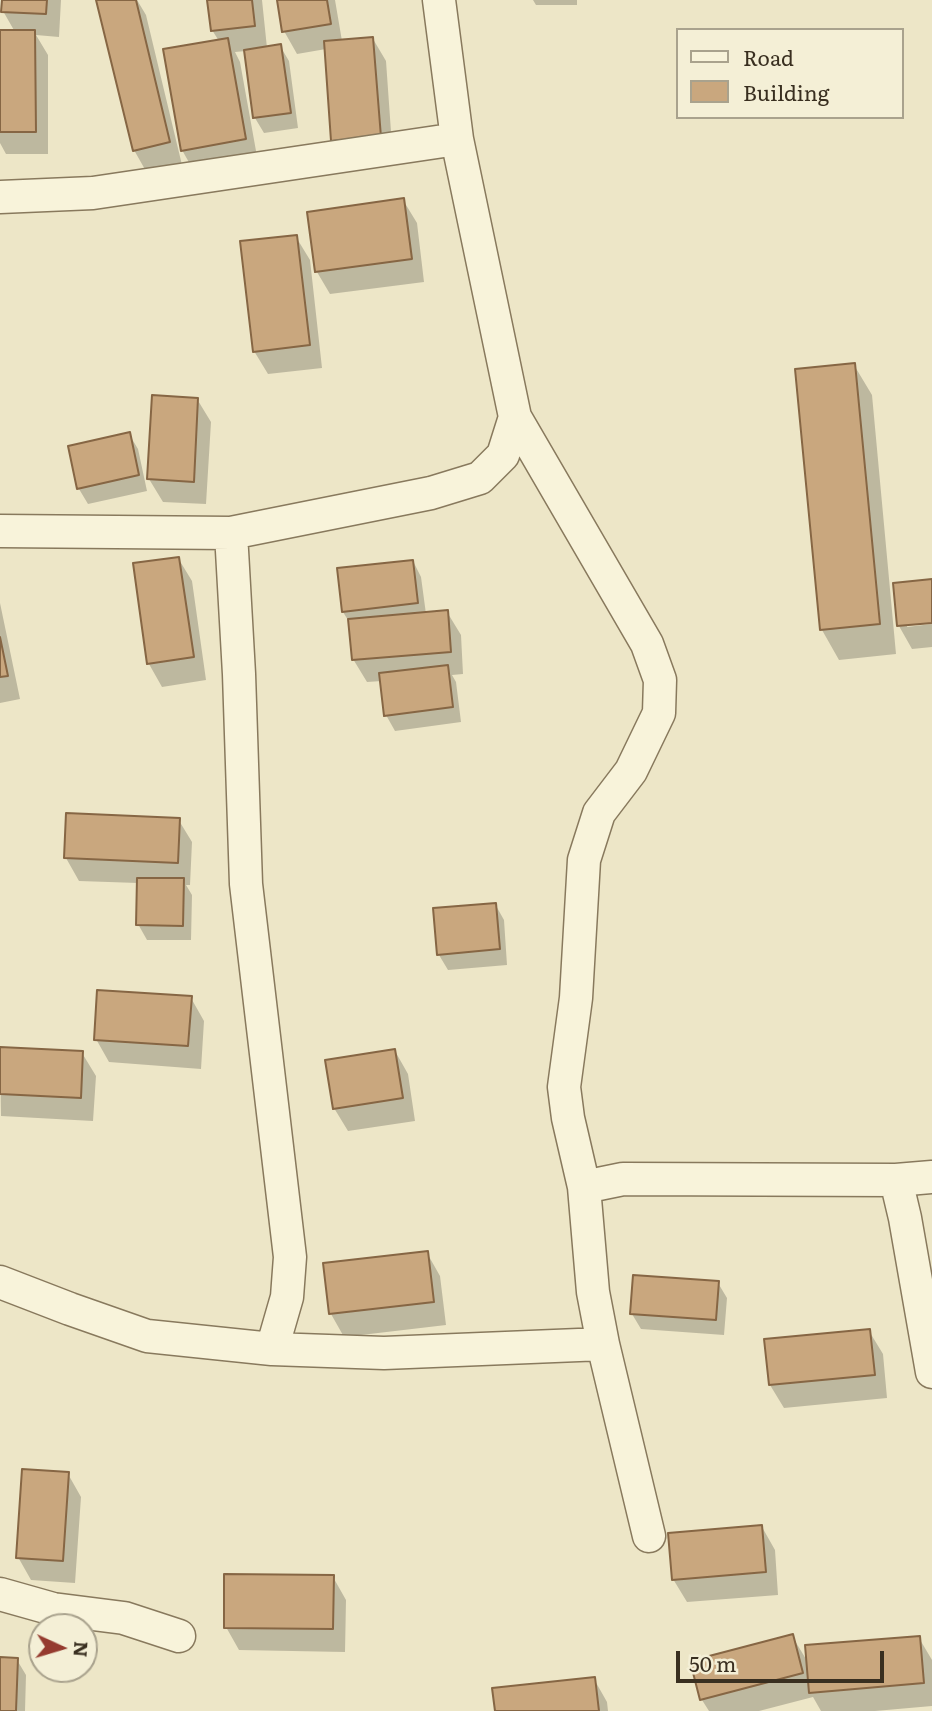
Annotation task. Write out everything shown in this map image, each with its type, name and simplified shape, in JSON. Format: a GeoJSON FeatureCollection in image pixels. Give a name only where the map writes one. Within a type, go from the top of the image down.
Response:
{"type":"FeatureCollection","features":[{"type":"Feature","properties":{"kind":"street"},"geometry":{"type":"LineString","coordinates":[[439,0],[457,139],[515,417],[647,644],[660,680],[659,713],[631,771],[599,813],[584,860],[576,998],[564,1087],[568,1118],[584,1186],[593,1292],[649,1536]]}},
{"type":"Feature","properties":{"kind":"street"},"geometry":{"type":"LineString","coordinates":[[0,197],[93,193],[457,139]]}},
{"type":"Feature","properties":{"kind":"street"},"geometry":{"type":"LineString","coordinates":[[0,531],[231,533],[430,493],[480,478],[503,455],[515,417]]}},
{"type":"Feature","properties":{"kind":"street"},"geometry":{"type":"LineString","coordinates":[[231,533],[246,884],[290,1257],[287,1297],[272,1349]]}},
{"type":"Feature","properties":{"kind":"street"},"geometry":{"type":"LineString","coordinates":[[584,1186],[623,1179],[896,1180],[932,1177]]}},
{"type":"Feature","properties":{"kind":"street"},"geometry":{"type":"LineString","coordinates":[[896,1180],[932,1373]]}},
{"type":"Feature","properties":{"kind":"street"},"geometry":{"type":"LineString","coordinates":[[0,1282],[147,1336],[272,1349],[384,1353],[603,1344]]}},
{"type":"Feature","properties":{"kind":"street"},"geometry":{"type":"LineString","coordinates":[[0,1594],[53,1609],[124,1618],[179,1636]]}},
{"type":"Feature","properties":{"kind":"building"},"geometry":{"type":"Polygon","coordinates":[[[2,0],[47,0],[46,14],[1,12],[2,0]]]}},
{"type":"Feature","properties":{"kind":"building"},"geometry":{"type":"Polygon","coordinates":[[[96,0],[136,0],[170,142],[133,151],[96,0]]]}},
{"type":"Feature","properties":{"kind":"building"},"geometry":{"type":"Polygon","coordinates":[[[207,0],[252,0],[255,26],[211,31],[207,0]]]}},
{"type":"Feature","properties":{"kind":"building"},"geometry":{"type":"Polygon","coordinates":[[[277,0],[327,0],[331,24],[282,32],[277,0]]]}},
{"type":"Feature","properties":{"kind":"building"},"geometry":{"type":"Polygon","coordinates":[[[0,30],[35,30],[36,132],[0,132],[0,30]]]}},
{"type":"Feature","properties":{"kind":"building"},"geometry":{"type":"Polygon","coordinates":[[[373,37],[381,137],[331,141],[324,41],[373,37]]]}},
{"type":"Feature","properties":{"kind":"building"},"geometry":{"type":"Polygon","coordinates":[[[228,38],[246,139],[181,151],[163,49],[228,38]]]}},
{"type":"Feature","properties":{"kind":"building"},"geometry":{"type":"Polygon","coordinates":[[[281,44],[291,113],[253,118],[244,50],[281,44]]]}},
{"type":"Feature","properties":{"kind":"building"},"geometry":{"type":"Polygon","coordinates":[[[404,198],[412,259],[315,272],[307,212],[404,198]]]}},
{"type":"Feature","properties":{"kind":"building"},"geometry":{"type":"Polygon","coordinates":[[[297,235],[310,345],[253,352],[240,241],[297,235]]]}},
{"type":"Feature","properties":{"kind":"building"},"geometry":{"type":"Polygon","coordinates":[[[855,363],[880,624],[820,630],[795,369],[855,363]]]}},
{"type":"Feature","properties":{"kind":"building"},"geometry":{"type":"Polygon","coordinates":[[[152,395],[198,398],[194,482],[147,479],[152,395]]]}},
{"type":"Feature","properties":{"kind":"building"},"geometry":{"type":"Polygon","coordinates":[[[130,432],[139,475],[77,489],[68,446],[130,432]]]}},
{"type":"Feature","properties":{"kind":"building"},"geometry":{"type":"Polygon","coordinates":[[[179,557],[194,657],[147,664],[133,563],[179,557]]]}},
{"type":"Feature","properties":{"kind":"building"},"geometry":{"type":"Polygon","coordinates":[[[413,560],[418,603],[342,612],[337,568],[413,560]]]}},
{"type":"Feature","properties":{"kind":"building"},"geometry":{"type":"Polygon","coordinates":[[[932,579],[932,623],[897,626],[893,583],[932,579]]]}},
{"type":"Feature","properties":{"kind":"building"},"geometry":{"type":"Polygon","coordinates":[[[448,610],[451,652],[352,660],[348,619],[448,610]]]}},
{"type":"Feature","properties":{"kind":"building"},"geometry":{"type":"Polygon","coordinates":[[[0,637],[8,676],[0,677],[0,637]]]}},
{"type":"Feature","properties":{"kind":"building"},"geometry":{"type":"Polygon","coordinates":[[[448,665],[453,707],[384,716],[379,673],[448,665]]]}},
{"type":"Feature","properties":{"kind":"building"},"geometry":{"type":"Polygon","coordinates":[[[66,813],[180,818],[178,863],[64,858],[66,813]]]}},
{"type":"Feature","properties":{"kind":"building"},"geometry":{"type":"Polygon","coordinates":[[[137,878],[184,878],[183,926],[136,925],[137,878]]]}},
{"type":"Feature","properties":{"kind":"building"},"geometry":{"type":"Polygon","coordinates":[[[496,903],[500,949],[437,955],[433,908],[496,903]]]}},
{"type":"Feature","properties":{"kind":"building"},"geometry":{"type":"Polygon","coordinates":[[[97,990],[192,996],[188,1046],[94,1040],[97,990]]]}},
{"type":"Feature","properties":{"kind":"building"},"geometry":{"type":"Polygon","coordinates":[[[0,1047],[83,1051],[81,1098],[0,1094],[0,1047]]]}},
{"type":"Feature","properties":{"kind":"building"},"geometry":{"type":"Polygon","coordinates":[[[395,1049],[403,1098],[333,1109],[325,1060],[395,1049]]]}},
{"type":"Feature","properties":{"kind":"building"},"geometry":{"type":"Polygon","coordinates":[[[428,1251],[434,1302],[329,1314],[323,1263],[428,1251]]]}},
{"type":"Feature","properties":{"kind":"building"},"geometry":{"type":"Polygon","coordinates":[[[633,1275],[719,1281],[716,1320],[630,1314],[633,1275]]]}},
{"type":"Feature","properties":{"kind":"building"},"geometry":{"type":"Polygon","coordinates":[[[870,1329],[875,1375],[769,1385],[764,1339],[870,1329]]]}},
{"type":"Feature","properties":{"kind":"building"},"geometry":{"type":"Polygon","coordinates":[[[22,1469],[69,1472],[63,1561],[16,1558],[22,1469]]]}},
{"type":"Feature","properties":{"kind":"building"},"geometry":{"type":"Polygon","coordinates":[[[762,1525],[766,1572],[672,1580],[668,1533],[762,1525]]]}},
{"type":"Feature","properties":{"kind":"building"},"geometry":{"type":"Polygon","coordinates":[[[224,1574],[334,1575],[333,1629],[224,1628],[224,1574]]]}},
{"type":"Feature","properties":{"kind":"building"},"geometry":{"type":"Polygon","coordinates":[[[793,1634],[803,1673],[700,1700],[690,1661],[793,1634]]]}},
{"type":"Feature","properties":{"kind":"building"},"geometry":{"type":"Polygon","coordinates":[[[920,1636],[924,1683],[809,1693],[805,1645],[920,1636]]]}},
{"type":"Feature","properties":{"kind":"building"},"geometry":{"type":"Polygon","coordinates":[[[0,1657],[18,1658],[16,1711],[0,1711],[0,1657]]]}},
{"type":"Feature","properties":{"kind":"building"},"geometry":{"type":"Polygon","coordinates":[[[595,1677],[599,1711],[495,1711],[492,1688],[595,1677]]]}}]}
